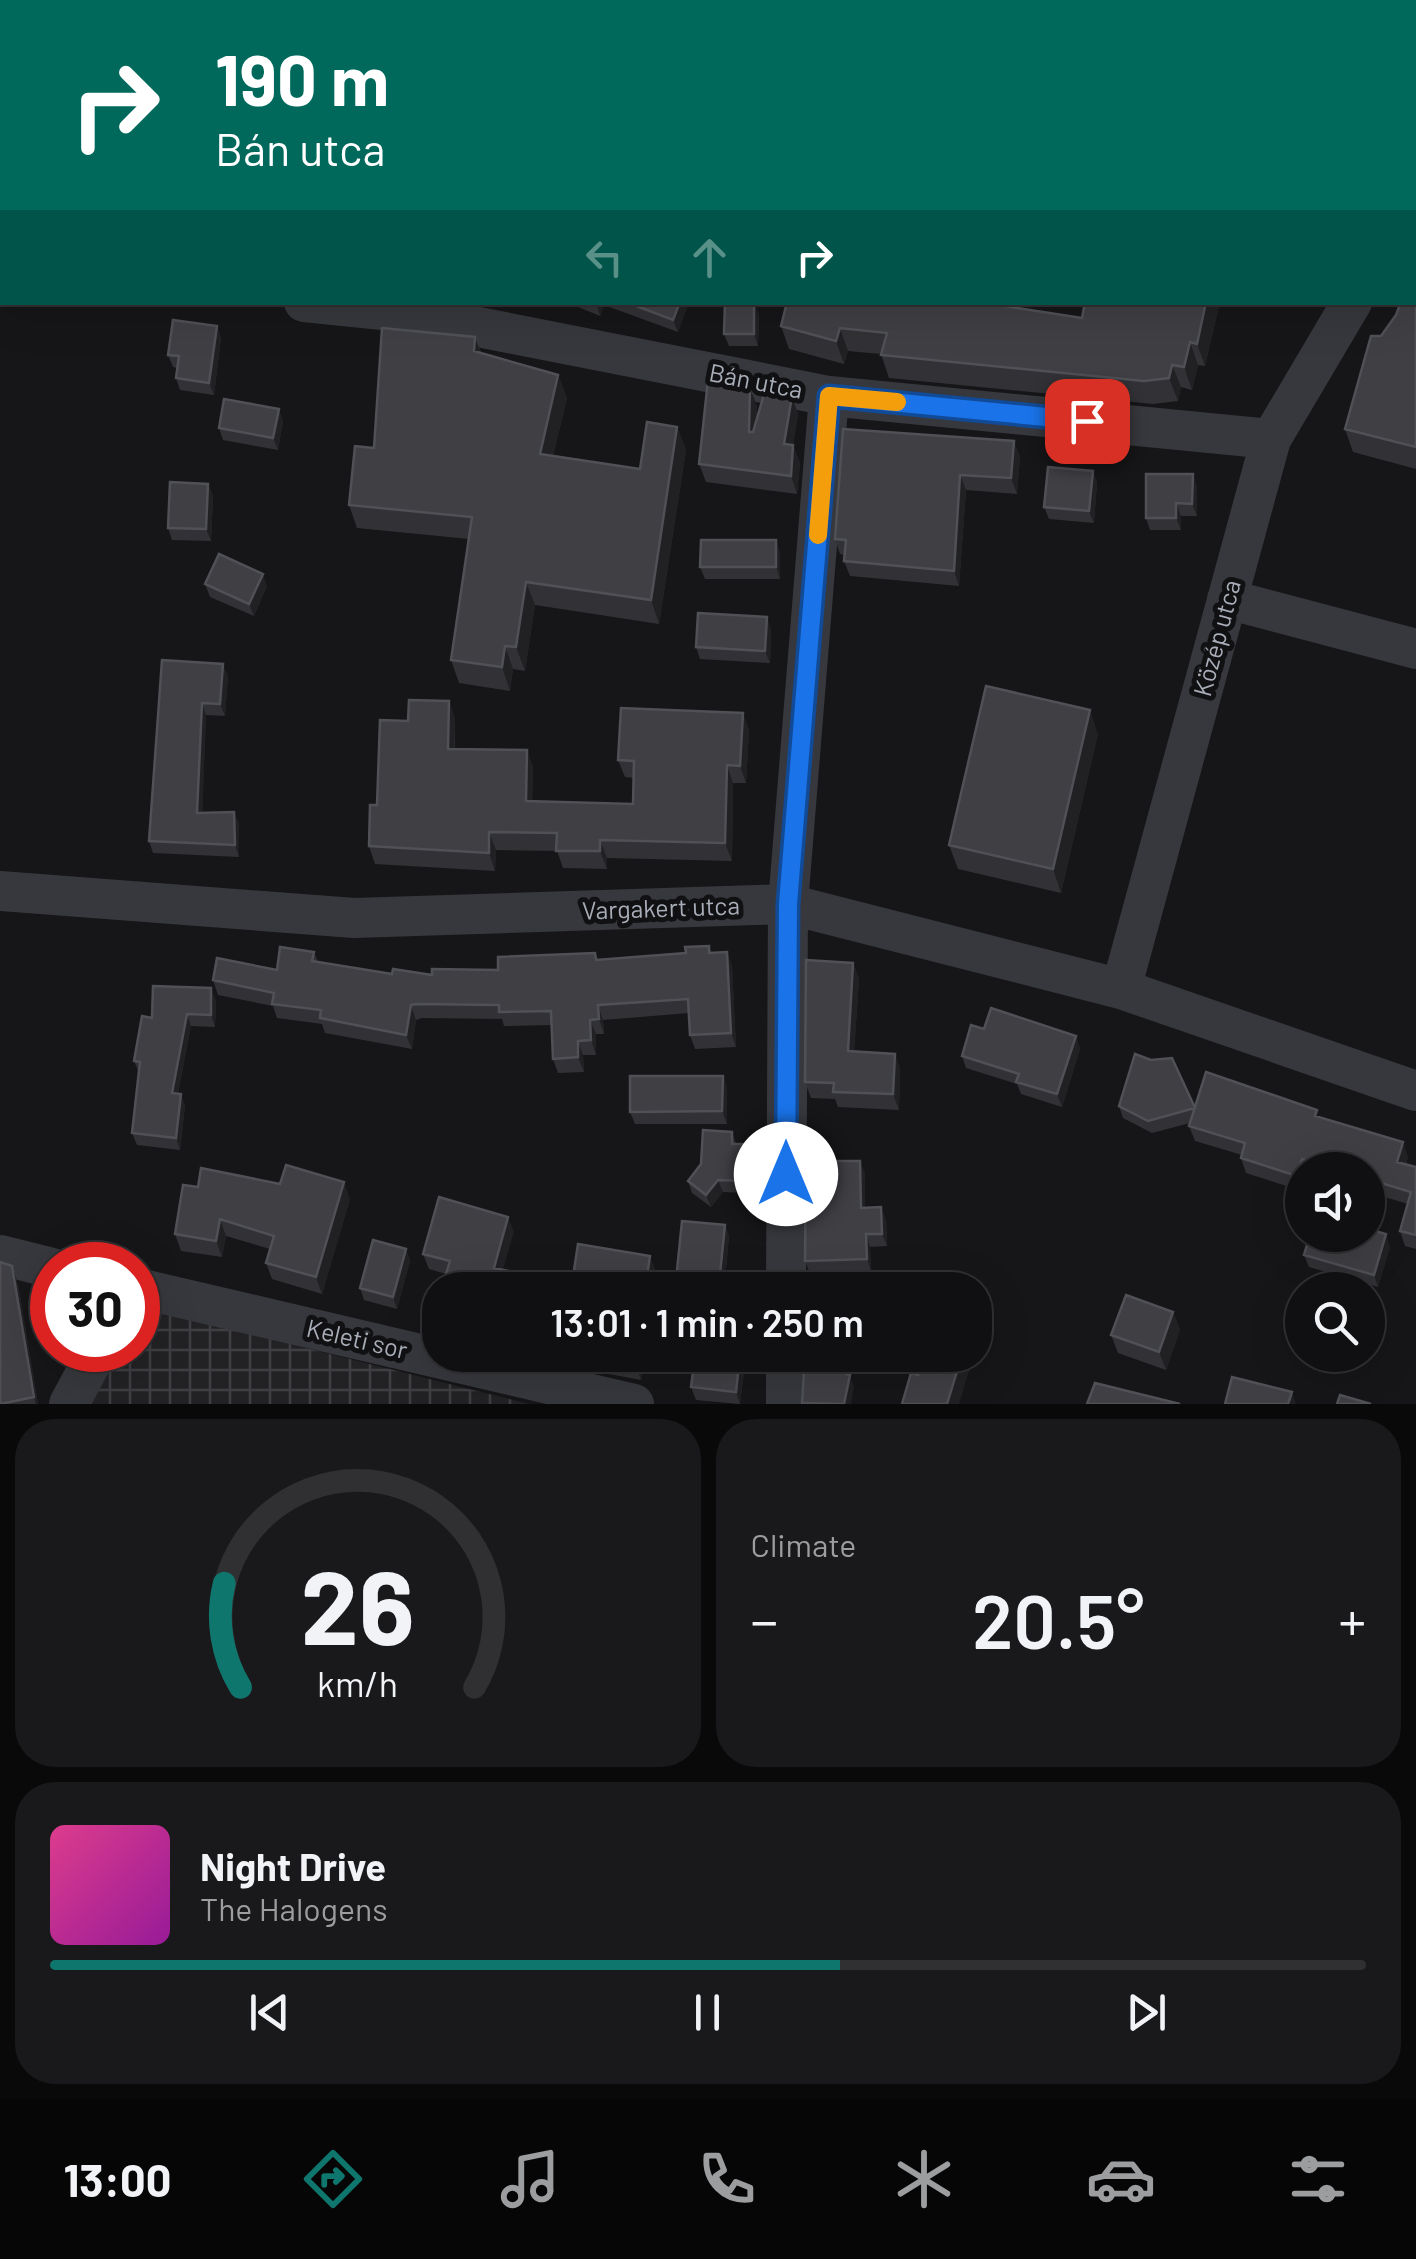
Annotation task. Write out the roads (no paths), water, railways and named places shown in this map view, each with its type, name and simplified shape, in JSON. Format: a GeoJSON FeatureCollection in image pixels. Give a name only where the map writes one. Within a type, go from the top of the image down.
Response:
{"type":"FeatureCollection","features":[{"type":"Feature","properties":{"kind":"street","name":"Bán utca"},"geometry":{"type":"LineString","coordinates":[[333,305],[402,312],[829,396],[1271,439]]}},
{"type":"Feature","properties":{"kind":"street","name":"Közép utca"},"geometry":{"type":"LineString","coordinates":[[1121,989],[1271,439],[1350,305]]}},
{"type":"Feature","properties":{"kind":"street"},"geometry":{"type":"LineString","coordinates":[[786,1272],[788,904],[829,396]]}},
{"type":"Feature","properties":{"kind":"street"},"geometry":{"type":"LineString","coordinates":[[1227,599],[1416,649]]}},
{"type":"Feature","properties":{"kind":"street","name":"Vargakert utca"},"geometry":{"type":"LineString","coordinates":[[0,891],[354,918],[788,904],[1121,989],[1416,1091]]}},
{"type":"Feature","properties":{"kind":"street"},"geometry":{"type":"LineString","coordinates":[[0,1255],[30,1262]]}},
{"type":"Feature","properties":{"kind":"street","name":"Keleti sor"},"geometry":{"type":"LineString","coordinates":[[160,1293],[634,1404]]}},
{"type":"Feature","properties":{"kind":"street"},"geometry":{"type":"LineString","coordinates":[[70,1404],[87,1372]]}},
{"type":"Feature","properties":{"kind":"street"},"geometry":{"type":"LineString","coordinates":[[786,1372],[786,1404]]}}]}
